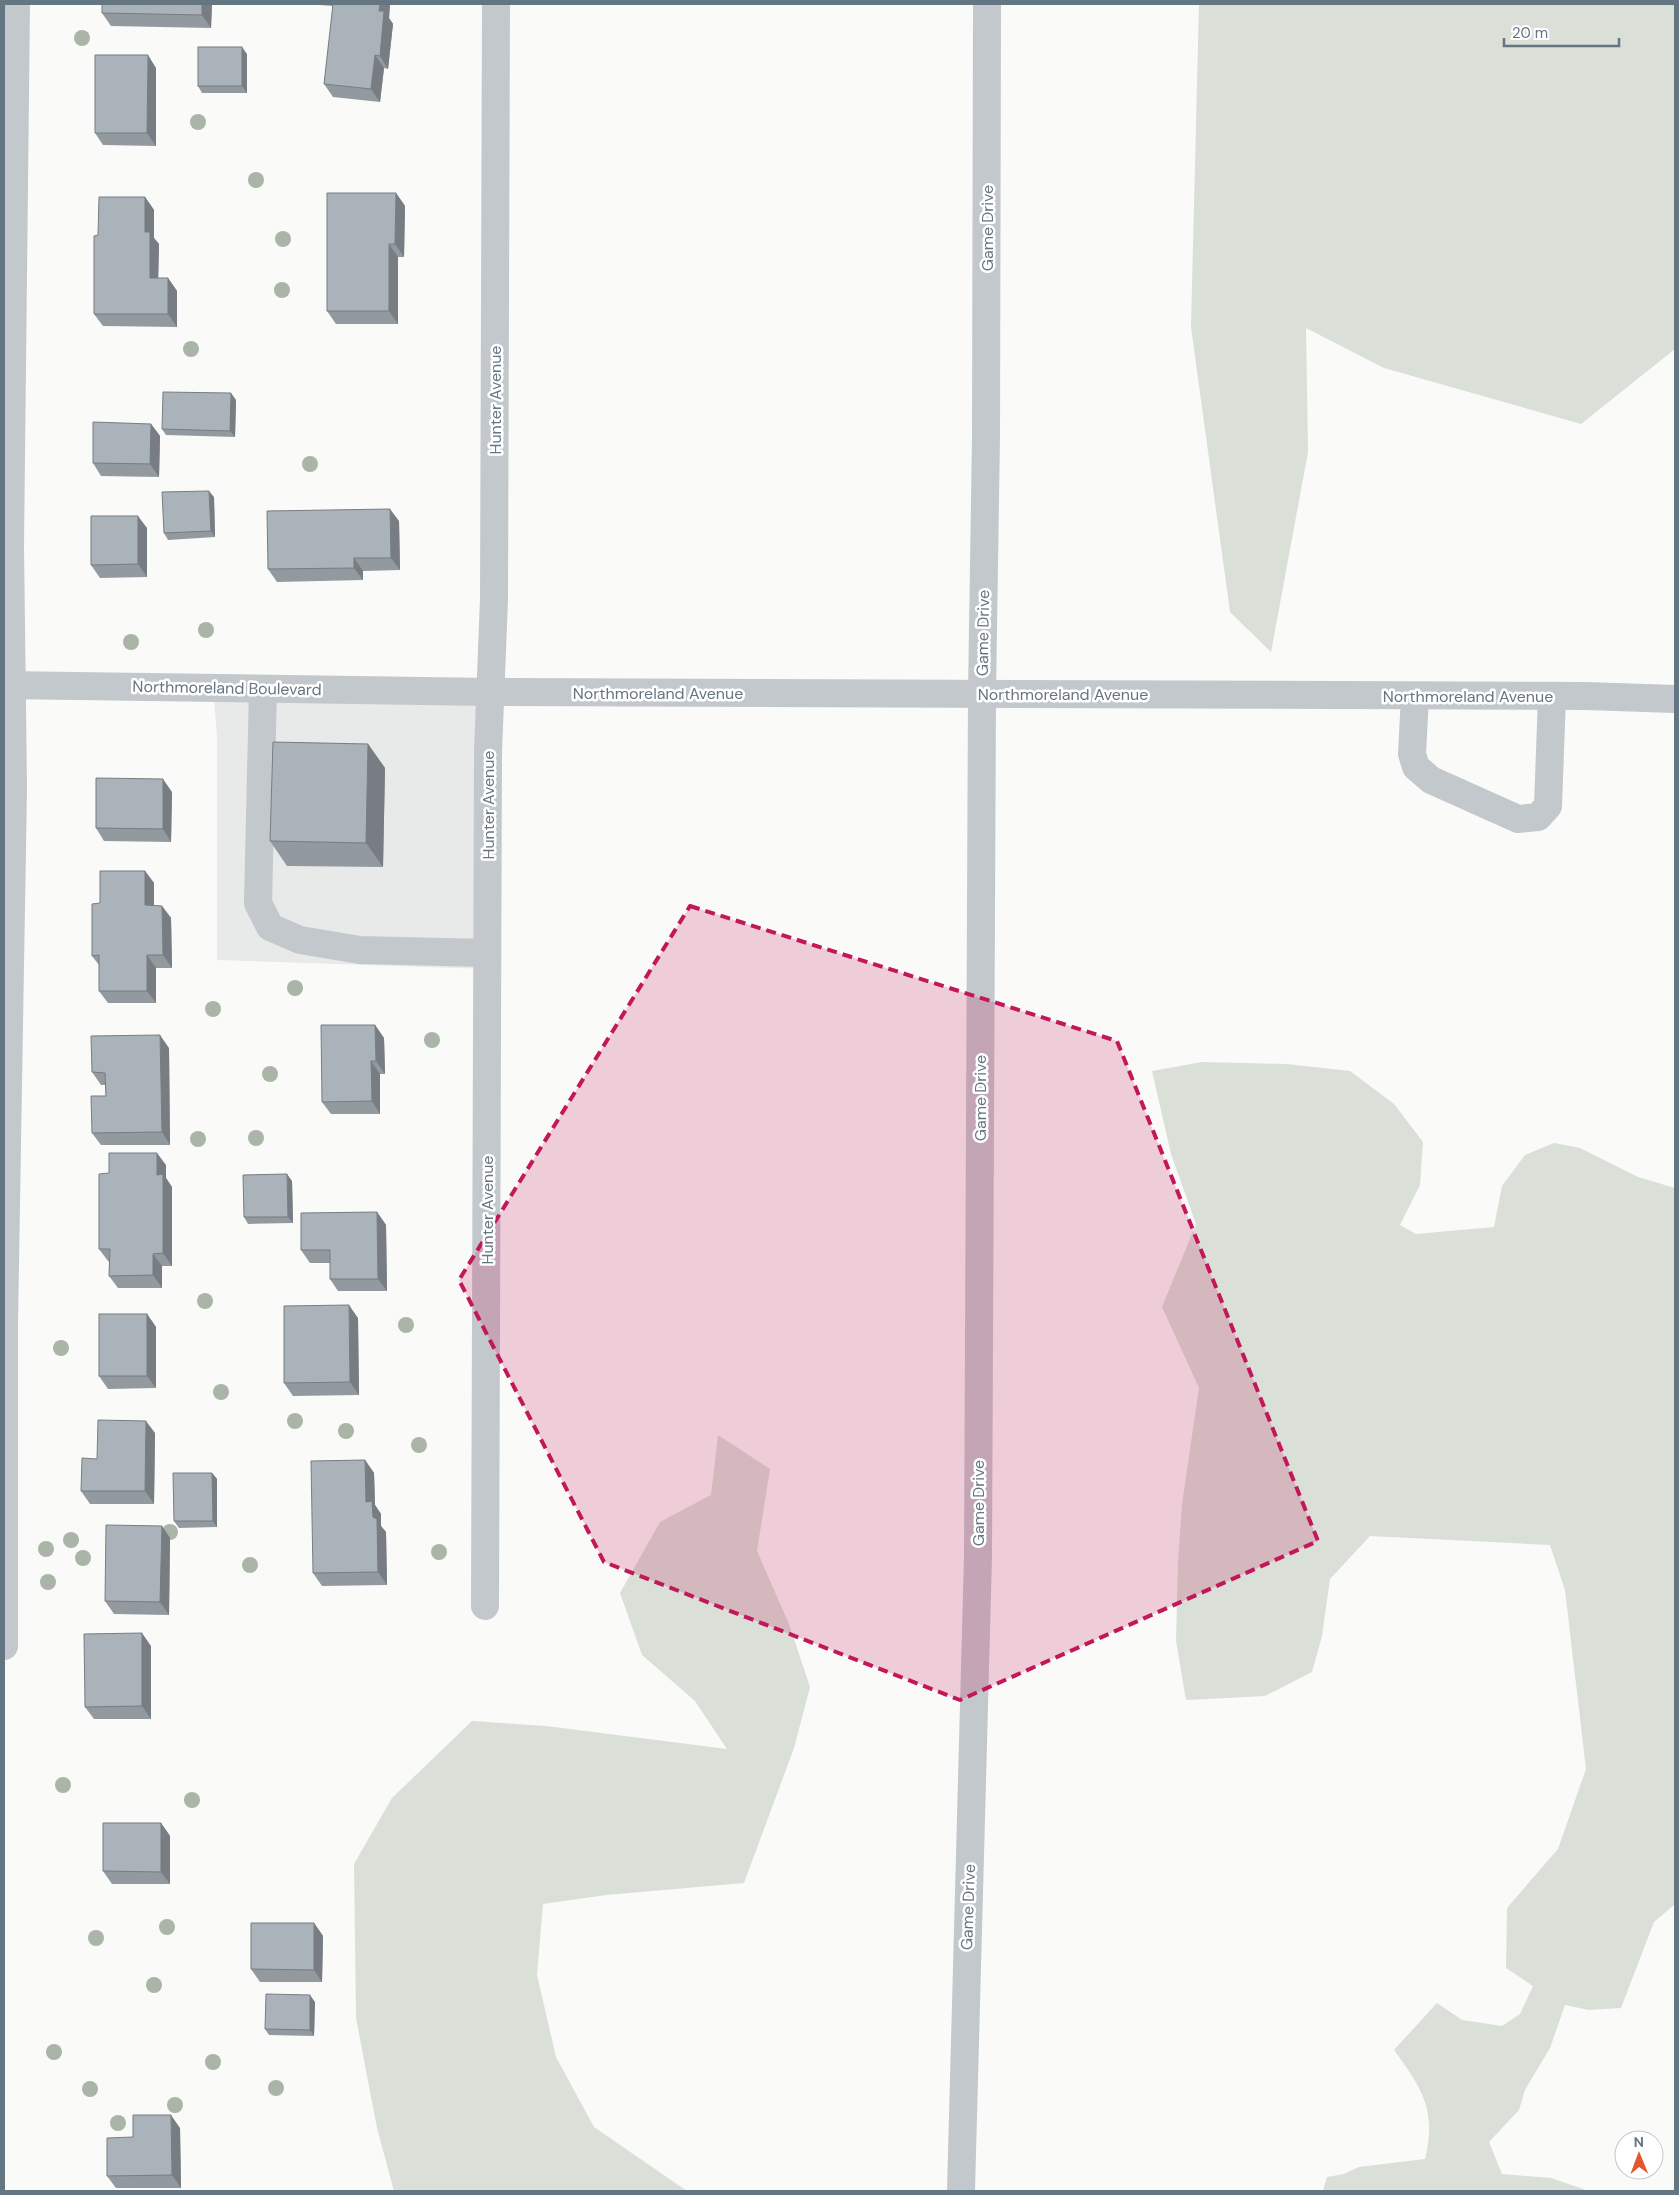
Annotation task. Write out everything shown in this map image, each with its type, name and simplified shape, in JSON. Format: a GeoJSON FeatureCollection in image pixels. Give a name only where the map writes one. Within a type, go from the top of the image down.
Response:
{"type":"FeatureCollection","features":[{"type":"Feature","properties":{"kind":"street"},"geometry":{"type":"LineString","coordinates":[[4,1646],[4,1324],[9,1114],[9,685],[16,4]]}},
{"type":"Feature","properties":{"kind":"street","name":"Hunter Avenue"},"geometry":{"type":"LineString","coordinates":[[485,1606],[488,752],[494,599],[496,4]]}},
{"type":"Feature","properties":{"kind":"street","name":"Game Drive"},"geometry":{"type":"LineString","coordinates":[[961,2191],[978,1556],[982,694],[986,436],[987,4]]}},
{"type":"Feature","properties":{"kind":"street","name":"Northmoreland Boulevard"},"geometry":{"type":"LineString","coordinates":[[9,685],[451,691]]}},
{"type":"Feature","properties":{"kind":"street"},"geometry":{"type":"LineString","coordinates":[[263,689],[258,903],[270,927],[300,940],[360,950],[487,952]]}},
{"type":"Feature","properties":{"kind":"street","name":"Northmoreland Avenue"},"geometry":{"type":"LineString","coordinates":[[451,691],[1552,696],[1675,699]]}},
{"type":"Feature","properties":{"kind":"street"},"geometry":{"type":"LineString","coordinates":[[1415,696],[1412,754],[1416,768],[1431,780],[1518,819],[1538,817],[1548,806],[1552,696]]}},
{"type":"Feature","properties":{"kind":"highlighted area"},"geometry":{"type":"Polygon","coordinates":[[[690,906],[1117,1041],[1318,1541],[960,1700],[604,1562],[459,1280],[690,906]]]}},
{"type":"Feature","properties":{"kind":"shaded area"},"geometry":{"type":"Polygon","coordinates":[[[1199,4],[1675,4],[1675,349],[1581,424],[1384,368],[1306,328],[1308,452],[1271,652],[1230,612],[1191,327],[1199,4]]]}},
{"type":"Feature","properties":{"kind":"shaded area"},"geometry":{"type":"Polygon","coordinates":[[[213,688],[491,692],[487,969],[217,960],[217,735],[213,688]]]}},
{"type":"Feature","properties":{"kind":"shaded area"},"geometry":{"type":"Polygon","coordinates":[[[1202,1062],[1286,1064],[1350,1071],[1394,1104],[1423,1142],[1420,1185],[1400,1225],[1416,1234],[1494,1227],[1502,1186],[1525,1155],[1554,1143],[1580,1148],[1638,1177],[1675,1188],[1675,1904],[1654,1922],[1621,2008],[1589,2010],[1565,2005],[1550,2048],[1525,2090],[1519,2110],[1489,2142],[1502,2174],[1551,2178],[1589,2191],[1323,2191],[1327,2177],[1344,2174],[1359,2167],[1425,2159],[1429,2127],[1428,2113],[1412,2076],[1394,2050],[1437,2003],[1462,2020],[1502,2026],[1520,2014],[1533,1986],[1506,1968],[1507,1908],[1558,1849],[1586,1769],[1565,1590],[1550,1545],[1370,1536],[1330,1579],[1322,1636],[1312,1672],[1265,1696],[1186,1700],[1176,1641],[1178,1562],[1182,1504],[1199,1388],[1162,1307],[1196,1224],[1171,1154],[1152,1071],[1202,1062]]]}},
{"type":"Feature","properties":{"kind":"shaded area"},"geometry":{"type":"Polygon","coordinates":[[[718,1435],[770,1469],[757,1551],[789,1624],[810,1687],[794,1748],[744,1883],[606,1895],[543,1904],[537,1975],[556,2057],[594,2127],[687,2191],[394,2191],[377,2128],[356,2018],[354,1864],[392,1798],[472,1721],[546,1726],[727,1749],[695,1701],[642,1655],[620,1593],[660,1522],[711,1495],[718,1435]]]}},
{"type":"Feature","properties":{"kind":"building"},"geometry":{"type":"Polygon","coordinates":[[[102,4],[202,4],[202,15],[102,13],[102,4]]]}},
{"type":"Feature","properties":{"kind":"building"},"geometry":{"type":"Polygon","coordinates":[[[333,4],[380,4],[379,11],[384,11],[380,56],[375,55],[371,89],[324,84],[333,4]]]}},
{"type":"Feature","properties":{"kind":"building"},"geometry":{"type":"Polygon","coordinates":[[[198,47],[242,47],[242,86],[198,86],[198,47]]]}},
{"type":"Feature","properties":{"kind":"building"},"geometry":{"type":"Polygon","coordinates":[[[95,55],[148,55],[147,133],[95,133],[95,55]]]}},
{"type":"Feature","properties":{"kind":"building"},"geometry":{"type":"Polygon","coordinates":[[[327,193],[396,193],[395,244],[389,244],[389,311],[327,311],[327,193]]]}},
{"type":"Feature","properties":{"kind":"building"},"geometry":{"type":"Polygon","coordinates":[[[99,197],[145,197],[145,232],[150,232],[150,278],[168,278],[168,314],[94,314],[94,236],[98,235],[99,197]]]}},
{"type":"Feature","properties":{"kind":"building"},"geometry":{"type":"Polygon","coordinates":[[[163,392],[231,393],[230,431],[162,429],[163,392]]]}},
{"type":"Feature","properties":{"kind":"building"},"geometry":{"type":"Polygon","coordinates":[[[93,422],[151,424],[150,464],[93,463],[93,422]]]}},
{"type":"Feature","properties":{"kind":"building"},"geometry":{"type":"Polygon","coordinates":[[[209,491],[211,531],[164,533],[162,492],[209,491]]]}},
{"type":"Feature","properties":{"kind":"building"},"geometry":{"type":"Polygon","coordinates":[[[390,509],[391,558],[354,558],[354,568],[268,569],[267,511],[390,509]]]}},
{"type":"Feature","properties":{"kind":"building"},"geometry":{"type":"Polygon","coordinates":[[[91,516],[138,516],[138,564],[91,565],[91,516]]]}},
{"type":"Feature","properties":{"kind":"building"},"geometry":{"type":"Polygon","coordinates":[[[273,742],[368,744],[366,843],[270,841],[273,742]]]}},
{"type":"Feature","properties":{"kind":"building"},"geometry":{"type":"Polygon","coordinates":[[[96,778],[163,779],[163,829],[96,828],[96,778]]]}},
{"type":"Feature","properties":{"kind":"building"},"geometry":{"type":"Polygon","coordinates":[[[100,871],[145,871],[145,905],[162,906],[163,955],[147,955],[147,991],[99,991],[99,955],[92,956],[92,904],[100,903],[100,871]]]}},
{"type":"Feature","properties":{"kind":"building"},"geometry":{"type":"Polygon","coordinates":[[[321,1025],[375,1025],[376,1061],[371,1061],[372,1101],[322,1102],[321,1025]]]}},
{"type":"Feature","properties":{"kind":"building"},"geometry":{"type":"Polygon","coordinates":[[[160,1035],[162,1132],[92,1133],[91,1096],[106,1096],[105,1073],[92,1072],[91,1036],[160,1035]]]}},
{"type":"Feature","properties":{"kind":"building"},"geometry":{"type":"Polygon","coordinates":[[[109,1153],[157,1153],[157,1175],[163,1174],[163,1253],[153,1254],[153,1275],[109,1276],[110,1249],[99,1249],[99,1174],[109,1173],[109,1153]]]}},
{"type":"Feature","properties":{"kind":"building"},"geometry":{"type":"Polygon","coordinates":[[[287,1174],[288,1217],[244,1217],[243,1175],[287,1174]]]}},
{"type":"Feature","properties":{"kind":"building"},"geometry":{"type":"Polygon","coordinates":[[[377,1212],[378,1279],[330,1279],[330,1250],[301,1250],[301,1213],[377,1212]]]}},
{"type":"Feature","properties":{"kind":"building"},"geometry":{"type":"Polygon","coordinates":[[[349,1305],[350,1382],[284,1383],[284,1306],[349,1305]]]}},
{"type":"Feature","properties":{"kind":"building"},"geometry":{"type":"Polygon","coordinates":[[[99,1314],[147,1314],[147,1376],[99,1376],[99,1314]]]}},
{"type":"Feature","properties":{"kind":"building"},"geometry":{"type":"Polygon","coordinates":[[[98,1420],[146,1421],[145,1491],[81,1491],[82,1458],[97,1459],[98,1420]]]}},
{"type":"Feature","properties":{"kind":"building"},"geometry":{"type":"Polygon","coordinates":[[[365,1460],[366,1502],[372,1501],[373,1517],[377,1519],[378,1572],[313,1573],[311,1461],[365,1460]]]}},
{"type":"Feature","properties":{"kind":"building"},"geometry":{"type":"Polygon","coordinates":[[[173,1473],[212,1473],[213,1521],[174,1521],[173,1473]]]}},
{"type":"Feature","properties":{"kind":"building"},"geometry":{"type":"Polygon","coordinates":[[[106,1525],[162,1526],[160,1602],[105,1601],[106,1525]]]}},
{"type":"Feature","properties":{"kind":"building"},"geometry":{"type":"Polygon","coordinates":[[[142,1633],[142,1706],[85,1707],[84,1634],[142,1633]]]}},
{"type":"Feature","properties":{"kind":"building"},"geometry":{"type":"Polygon","coordinates":[[[103,1823],[161,1823],[161,1872],[103,1871],[103,1823]]]}},
{"type":"Feature","properties":{"kind":"building"},"geometry":{"type":"Polygon","coordinates":[[[251,1923],[314,1923],[314,1970],[251,1969],[251,1923]]]}},
{"type":"Feature","properties":{"kind":"building"},"geometry":{"type":"Polygon","coordinates":[[[266,1994],[310,1995],[310,2030],[265,2029],[266,1994]]]}},
{"type":"Feature","properties":{"kind":"building"},"geometry":{"type":"Polygon","coordinates":[[[133,2115],[171,2115],[172,2175],[107,2176],[107,2138],[133,2137],[133,2115]]]}}]}
